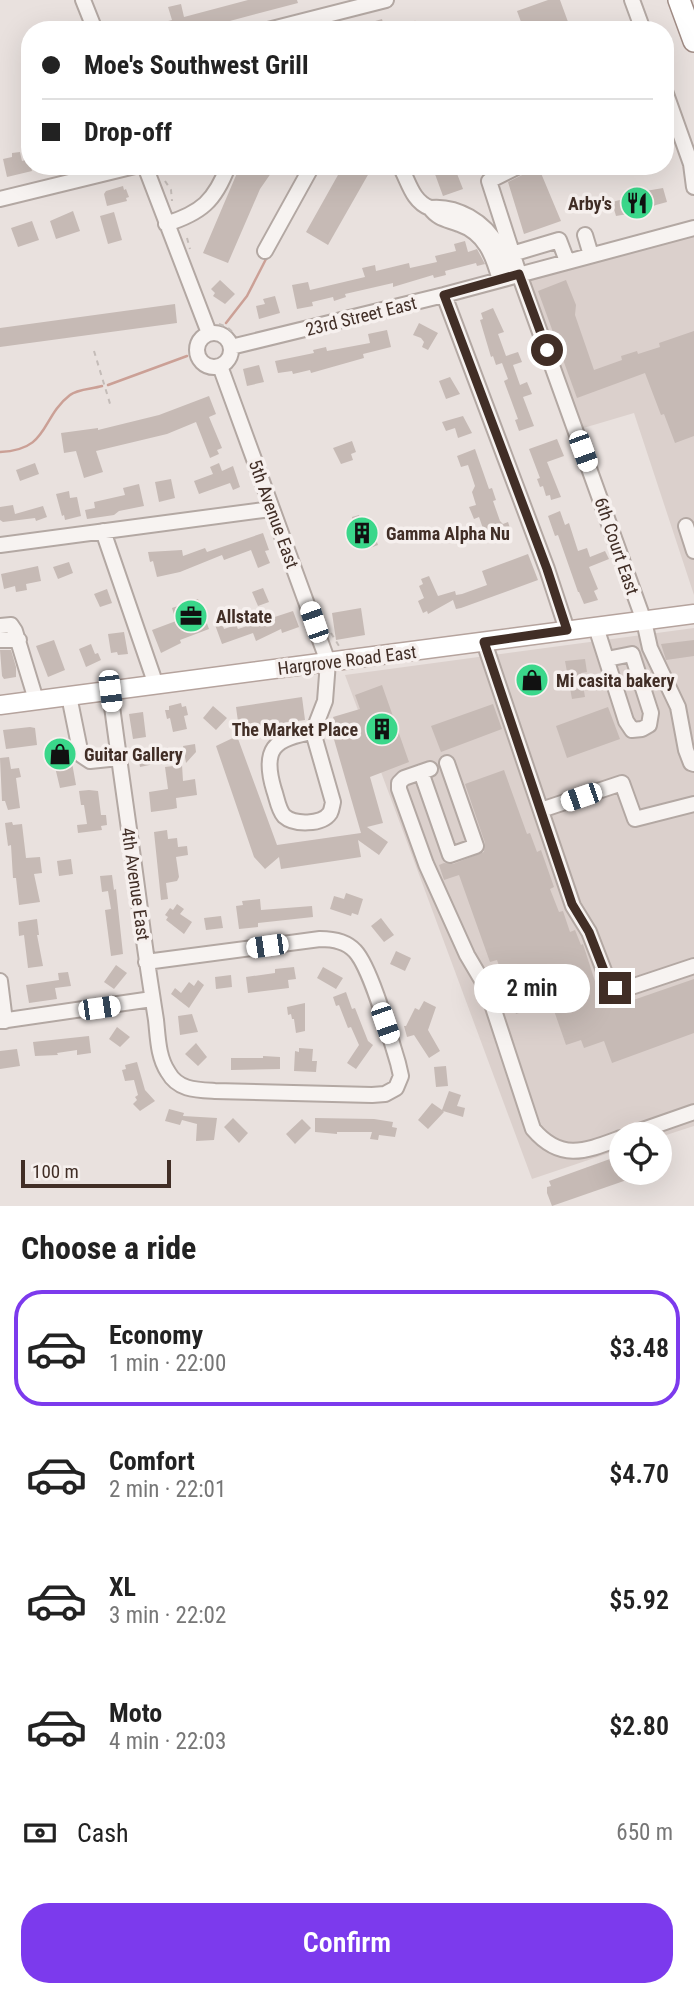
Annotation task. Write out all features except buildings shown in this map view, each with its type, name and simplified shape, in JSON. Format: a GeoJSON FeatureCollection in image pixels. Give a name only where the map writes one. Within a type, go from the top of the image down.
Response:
{"type":"FeatureCollection","features":[{"type":"Feature","properties":{"kind":"highway"},"geometry":{"type":"LineString","coordinates":[[679,0],[694,41]]}},
{"type":"Feature","properties":{"kind":"main road","name":"Hargrove Road East"},"geometry":{"type":"LineString","coordinates":[[0,705],[694,614]]}},
{"type":"Feature","properties":{"kind":"street"},"geometry":{"type":"LineString","coordinates":[[83,0],[91,21]]}},
{"type":"Feature","properties":{"kind":"street"},"geometry":{"type":"LineString","coordinates":[[303,21],[386,0]]}},
{"type":"Feature","properties":{"kind":"street"},"geometry":{"type":"LineString","coordinates":[[632,0],[640,21]]}},
{"type":"Feature","properties":{"kind":"street"},"geometry":{"type":"LineString","coordinates":[[674,116],[691,164],[694,187]]}},
{"type":"Feature","properties":{"kind":"street"},"geometry":{"type":"LineString","coordinates":[[0,199],[98,175]]}},
{"type":"Feature","properties":{"kind":"street"},"geometry":{"type":"LineString","coordinates":[[148,175],[209,333]]}},
{"type":"Feature","properties":{"kind":"street"},"geometry":{"type":"LineString","coordinates":[[166,225],[203,208],[225,175]]}},
{"type":"Feature","properties":{"kind":"street"},"geometry":{"type":"LineString","coordinates":[[265,251],[307,175]]}},
{"type":"Feature","properties":{"kind":"street"},"geometry":{"type":"LineString","coordinates":[[404,175],[415,198],[422,205],[430,208],[446,207],[475,221],[499,248],[510,277]]}},
{"type":"Feature","properties":{"kind":"street"},"geometry":{"type":"LineString","coordinates":[[501,175],[489,181],[512,254],[510,277]]}},
{"type":"Feature","properties":{"kind":"street","name":"23rd Street East"},"geometry":{"type":"LineString","coordinates":[[231,347],[444,295],[694,229]]}},
{"type":"Feature","properties":{"kind":"street"},"geometry":{"type":"LineString","coordinates":[[585,235],[591,255]]}},
{"type":"Feature","properties":{"kind":"street"},"geometry":{"type":"LineString","coordinates":[[512,254],[559,240],[567,261]]}},
{"type":"Feature","properties":{"kind":"street","name":"6th Court East"},"geometry":{"type":"LineString","coordinates":[[510,277],[644,621],[650,648],[678,707],[686,750],[691,764],[694,764]]}},
{"type":"Feature","properties":{"kind":"street"},"geometry":{"type":"LineString","coordinates":[[444,295],[547,569],[567,630]]}},
{"type":"Feature","properties":{"kind":"street"},"geometry":{"type":"LineString","coordinates":[[209,333],[226,337],[231,347],[229,358],[220,366],[208,365],[199,356],[198,344],[209,333]]}},
{"type":"Feature","properties":{"kind":"street","name":"5th Avenue East"},"geometry":{"type":"LineString","coordinates":[[220,366],[328,662]]}},
{"type":"Feature","properties":{"kind":"street"},"geometry":{"type":"LineString","coordinates":[[0,545],[271,509]]}},
{"type":"Feature","properties":{"kind":"street"},"geometry":{"type":"LineString","coordinates":[[686,526],[694,551]]}},
{"type":"Feature","properties":{"kind":"street"},"geometry":{"type":"LineString","coordinates":[[103,531],[156,685]]}},
{"type":"Feature","properties":{"kind":"street"},"geometry":{"type":"LineString","coordinates":[[0,626],[11,625],[19,640],[36,701]]}},
{"type":"Feature","properties":{"kind":"street"},"geometry":{"type":"LineString","coordinates":[[596,627],[626,721],[632,730],[642,729],[649,725],[651,713],[632,654],[607,659]]}},
{"type":"Feature","properties":{"kind":"street"},"geometry":{"type":"LineString","coordinates":[[0,640],[19,640]]}},
{"type":"Feature","properties":{"kind":"street"},"geometry":{"type":"LineString","coordinates":[[484,642],[573,906],[589,932],[612,986],[622,990],[629,989],[694,965]]}},
{"type":"Feature","properties":{"kind":"street"},"geometry":{"type":"LineString","coordinates":[[313,732],[281,741],[272,749],[268,760],[279,807],[285,817],[296,822],[320,820],[329,814],[333,802],[313,732],[325,701],[328,662]]}},
{"type":"Feature","properties":{"kind":"street","name":"4th Avenue East"},"geometry":{"type":"LineString","coordinates":[[110,691],[146,962],[160,1053],[169,1075],[190,1089],[263,1093],[385,1094],[396,1088],[401,1076],[398,1063],[371,983],[362,960],[355,950],[345,943],[320,939],[146,962]]}},
{"type":"Feature","properties":{"kind":"street"},"geometry":{"type":"LineString","coordinates":[[69,696],[81,755],[90,761],[119,758]]}},
{"type":"Feature","properties":{"kind":"street"},"geometry":{"type":"LineString","coordinates":[[426,864],[476,846],[447,763]]}},
{"type":"Feature","properties":{"kind":"street"},"geometry":{"type":"LineString","coordinates":[[450,855],[426,771],[404,778],[399,783],[399,789],[426,864],[467,955],[487,989],[533,1129],[545,1142],[568,1151],[589,1150],[609,1142]]}},
{"type":"Feature","properties":{"kind":"street"},"geometry":{"type":"LineString","coordinates":[[541,810],[622,783],[635,819],[694,804]]}},
{"type":"Feature","properties":{"kind":"street"},"geometry":{"type":"LineString","coordinates":[[0,981],[2,1021],[152,999]]}},
{"type":"Feature","properties":{"kind":"street"},"geometry":{"type":"LineString","coordinates":[[665,1122],[694,1112]]}},
{"type":"Feature","properties":{"kind":"path"},"geometry":{"type":"LineString","coordinates":[[94,351],[111,407]]}},
{"type":"Feature","properties":{"kind":"shaded area"},"geometry":{"type":"Polygon","coordinates":[[[694,236],[694,595],[634,413],[580,429],[529,279],[694,236]]]}},
{"type":"Feature","properties":{"kind":"shaded area"},"geometry":{"type":"Polygon","coordinates":[[[694,628],[694,1126],[672,1133],[672,1122],[609,1122],[609,1153],[532,1179],[345,675],[694,628]]]}},
{"type":"Feature","properties":{"kind":"waterway"},"geometry":{"type":"LineString","coordinates":[[226,323],[247,296],[266,259]]}},
{"type":"Feature","properties":{"kind":"waterway"},"geometry":{"type":"LineString","coordinates":[[108,385],[187,356]]}},
{"type":"Feature","properties":{"kind":"waterway"},"geometry":{"type":"LineString","coordinates":[[0,452],[16,450],[36,439],[60,404],[73,393],[102,386]]}},
{"type":"Feature","properties":{"kind":"place","name":"Arby's"},"geometry":{"type":"Point","coordinates":[637,203]}},
{"type":"Feature","properties":{"kind":"place","name":"Gamma Alpha Nu"},"geometry":{"type":"Point","coordinates":[362,533]}},
{"type":"Feature","properties":{"kind":"place","name":"Allstate"},"geometry":{"type":"Point","coordinates":[191,616]}},
{"type":"Feature","properties":{"kind":"place","name":"Mi casita bakery"},"geometry":{"type":"Point","coordinates":[532,680]}},
{"type":"Feature","properties":{"kind":"place","name":"The Market Place"},"geometry":{"type":"Point","coordinates":[382,729]}},
{"type":"Feature","properties":{"kind":"place","name":"Guitar Gallery"},"geometry":{"type":"Point","coordinates":[60,754]}},
{"type":"Feature","properties":{"kind":"route"},"geometry":{"type":"LineString","coordinates":[[547,350],[519,274],[444,295],[547,569],[567,630],[484,642],[572,904],[589,932],[608,981],[615,988]]}}]}
